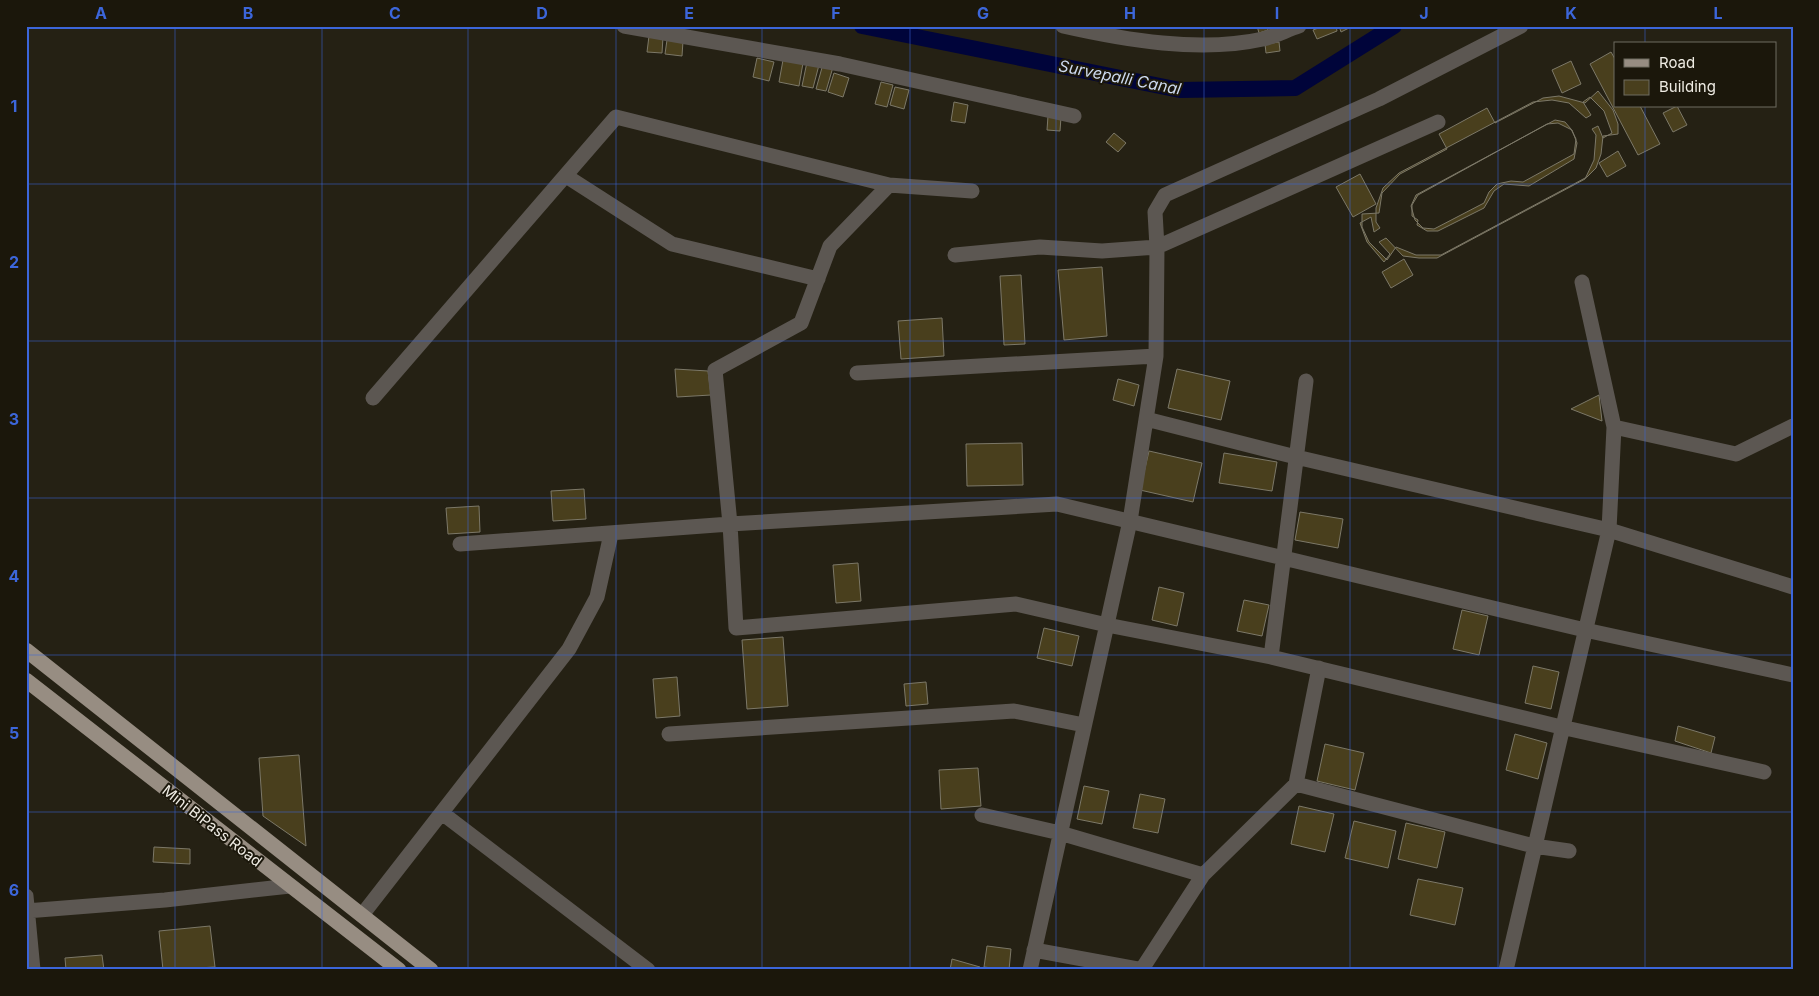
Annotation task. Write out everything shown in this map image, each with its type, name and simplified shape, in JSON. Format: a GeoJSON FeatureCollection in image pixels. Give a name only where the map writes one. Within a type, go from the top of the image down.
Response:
{"type":"FeatureCollection","features":[{"type":"Feature","properties":{"kind":"main road"},"geometry":{"type":"LineString","coordinates":[[26,650],[430,970]]}},
{"type":"Feature","properties":{"kind":"main road","name":"Mini BiPass Road"},"geometry":{"type":"LineString","coordinates":[[26,680],[399,970]]}},
{"type":"Feature","properties":{"kind":"street"},"geometry":{"type":"LineString","coordinates":[[624,26],[840,64],[1074,116]]}},
{"type":"Feature","properties":{"kind":"street"},"geometry":{"type":"LineString","coordinates":[[1063,26],[1107,36],[1200,45],[1263,39],[1299,26]]}},
{"type":"Feature","properties":{"kind":"street"},"geometry":{"type":"LineString","coordinates":[[1030,970],[1130,521],[1156,356],[1157,246],[1155,212],[1165,195],[1379,98],[1521,26]]}},
{"type":"Feature","properties":{"kind":"street"},"geometry":{"type":"LineString","coordinates":[[373,398],[616,117],[889,185],[972,190]]}},
{"type":"Feature","properties":{"kind":"street"},"geometry":{"type":"LineString","coordinates":[[955,255],[1040,247],[1102,251],[1157,246],[1438,122]]}},
{"type":"Feature","properties":{"kind":"street"},"geometry":{"type":"LineString","coordinates":[[566,176],[672,244],[818,279]]}},
{"type":"Feature","properties":{"kind":"street"},"geometry":{"type":"LineString","coordinates":[[889,185],[830,246],[801,323],[716,370],[730,524],[736,628],[1016,604],[1107,625],[1271,657],[1561,727],[1764,772]]}},
{"type":"Feature","properties":{"kind":"street"},"geometry":{"type":"LineString","coordinates":[[1506,970],[1561,727],[1609,530],[1614,427],[1582,282]]}},
{"type":"Feature","properties":{"kind":"street"},"geometry":{"type":"LineString","coordinates":[[857,373],[1156,356]]}},
{"type":"Feature","properties":{"kind":"street"},"geometry":{"type":"LineString","coordinates":[[1271,657],[1306,381]]}},
{"type":"Feature","properties":{"kind":"street"},"geometry":{"type":"LineString","coordinates":[[1146,419],[1296,457],[1609,530],[1793,586]]}},
{"type":"Feature","properties":{"kind":"street"},"geometry":{"type":"LineString","coordinates":[[1614,427],[1736,454],[1793,426]]}},
{"type":"Feature","properties":{"kind":"street"},"geometry":{"type":"LineString","coordinates":[[460,544],[730,524],[1057,504],[1585,630],[1793,675]]}},
{"type":"Feature","properties":{"kind":"street"},"geometry":{"type":"LineString","coordinates":[[362,915],[569,649],[597,597],[611,534]]}},
{"type":"Feature","properties":{"kind":"street"},"geometry":{"type":"LineString","coordinates":[[1034,950],[1142,969],[1203,875],[1296,784],[1319,668]]}},
{"type":"Feature","properties":{"kind":"street"},"geometry":{"type":"LineString","coordinates":[[669,734],[1014,711],[1084,725]]}},
{"type":"Feature","properties":{"kind":"street"},"geometry":{"type":"LineString","coordinates":[[1296,784],[1534,846],[1569,851]]}},
{"type":"Feature","properties":{"kind":"street"},"geometry":{"type":"LineString","coordinates":[[442,813],[648,970]]}},
{"type":"Feature","properties":{"kind":"street"},"geometry":{"type":"LineString","coordinates":[[982,815],[1060,833],[1203,875]]}},
{"type":"Feature","properties":{"kind":"street"},"geometry":{"type":"LineString","coordinates":[[27,911],[165,900],[290,886]]}},
{"type":"Feature","properties":{"kind":"street"},"geometry":{"type":"LineString","coordinates":[[26,896],[33,970]]}},
{"type":"Feature","properties":{"kind":"building"},"geometry":{"type":"Polygon","coordinates":[[[1257,26],[1267,26],[1268,30],[1259,33],[1257,26]]]}},
{"type":"Feature","properties":{"kind":"building"},"geometry":{"type":"Polygon","coordinates":[[[1324,26],[1336,26],[1337,31],[1317,39],[1313,30],[1324,26]]]}},
{"type":"Feature","properties":{"kind":"building"},"geometry":{"type":"Polygon","coordinates":[[[1339,26],[1353,26],[1341,32],[1339,26]]]}},
{"type":"Feature","properties":{"kind":"building"},"geometry":{"type":"Polygon","coordinates":[[[649,36],[663,37],[662,53],[647,52],[649,36]]]}},
{"type":"Feature","properties":{"kind":"building"},"geometry":{"type":"Polygon","coordinates":[[[667,40],[683,41],[682,56],[665,54],[667,40]]]}},
{"type":"Feature","properties":{"kind":"building"},"geometry":{"type":"Polygon","coordinates":[[[1279,42],[1280,51],[1266,53],[1265,44],[1279,42]]]}},
{"type":"Feature","properties":{"kind":"building"},"geometry":{"type":"Polygon","coordinates":[[[1611,52],[1614,57],[1614,108],[1641,108],[1660,144],[1638,155],[1590,64],[1611,52]]]}},
{"type":"Feature","properties":{"kind":"building"},"geometry":{"type":"Polygon","coordinates":[[[757,58],[774,62],[769,81],[753,77],[757,58]]]}},
{"type":"Feature","properties":{"kind":"building"},"geometry":{"type":"Polygon","coordinates":[[[783,60],[803,63],[799,86],[779,82],[783,60]]]}},
{"type":"Feature","properties":{"kind":"building"},"geometry":{"type":"Polygon","coordinates":[[[1571,61],[1581,84],[1562,93],[1552,70],[1571,61]]]}},
{"type":"Feature","properties":{"kind":"building"},"geometry":{"type":"Polygon","coordinates":[[[807,62],[819,65],[813,88],[802,86],[807,62]]]}},
{"type":"Feature","properties":{"kind":"building"},"geometry":{"type":"Polygon","coordinates":[[[823,64],[833,67],[826,91],[816,89],[823,64]]]}},
{"type":"Feature","properties":{"kind":"building"},"geometry":{"type":"Polygon","coordinates":[[[834,73],[849,78],[843,97],[828,92],[834,73]]]}},
{"type":"Feature","properties":{"kind":"building"},"geometry":{"type":"Polygon","coordinates":[[[881,82],[893,85],[887,107],[875,104],[881,82]]]}},
{"type":"Feature","properties":{"kind":"building"},"geometry":{"type":"Polygon","coordinates":[[[895,87],[909,90],[904,109],[890,105],[895,87]]]}},
{"type":"Feature","properties":{"kind":"building"},"geometry":{"type":"Polygon","coordinates":[[[1598,91],[1613,110],[1618,124],[1618,134],[1603,136],[1601,154],[1596,168],[1587,177],[1441,255],[1416,255],[1396,247],[1387,260],[1369,242],[1362,227],[1362,214],[1379,213],[1382,193],[1400,174],[1447,149],[1439,134],[1487,108],[1495,123],[1543,98],[1559,96],[1585,103],[1598,91]],[[1555,120],[1416,195],[1411,206],[1415,220],[1423,228],[1434,229],[1484,203],[1489,192],[1497,184],[1511,181],[1523,182],[1574,154],[1576,139],[1565,122],[1555,120]]]}},
{"type":"Feature","properties":{"kind":"building"},"geometry":{"type":"Polygon","coordinates":[[[1590,97],[1604,111],[1612,133],[1603,138],[1598,126],[1592,129],[1596,135],[1594,160],[1585,179],[1437,258],[1403,256],[1386,238],[1379,242],[1390,254],[1384,262],[1367,242],[1360,223],[1371,217],[1374,232],[1380,228],[1376,222],[1376,208],[1383,188],[1399,173],[1533,102],[1552,100],[1569,103],[1586,118],[1591,115],[1583,102],[1590,97]],[[1558,123],[1547,124],[1418,195],[1412,205],[1412,216],[1418,220],[1417,225],[1427,231],[1438,231],[1484,208],[1494,191],[1504,184],[1529,186],[1574,159],[1577,143],[1572,130],[1558,123]]]}},
{"type":"Feature","properties":{"kind":"building"},"geometry":{"type":"Polygon","coordinates":[[[954,102],[968,105],[965,123],[951,121],[954,102]]]}},
{"type":"Feature","properties":{"kind":"building"},"geometry":{"type":"Polygon","coordinates":[[[1673,108],[1678,108],[1687,125],[1673,132],[1663,113],[1673,108]]]}},
{"type":"Feature","properties":{"kind":"building"},"geometry":{"type":"Polygon","coordinates":[[[1048,116],[1061,117],[1060,131],[1047,130],[1048,116]]]}},
{"type":"Feature","properties":{"kind":"building"},"geometry":{"type":"Polygon","coordinates":[[[1114,133],[1126,143],[1118,152],[1106,142],[1114,133]]]}},
{"type":"Feature","properties":{"kind":"building"},"geometry":{"type":"Polygon","coordinates":[[[1618,151],[1626,166],[1607,177],[1599,163],[1618,151]]]}},
{"type":"Feature","properties":{"kind":"building"},"geometry":{"type":"Polygon","coordinates":[[[1360,174],[1376,204],[1353,217],[1336,187],[1360,174]]]}},
{"type":"Feature","properties":{"kind":"building"},"geometry":{"type":"Polygon","coordinates":[[[1404,259],[1413,275],[1391,288],[1382,272],[1404,259]]]}},
{"type":"Feature","properties":{"kind":"building"},"geometry":{"type":"Polygon","coordinates":[[[1102,267],[1107,336],[1064,340],[1058,270],[1102,267]]]}},
{"type":"Feature","properties":{"kind":"building"},"geometry":{"type":"Polygon","coordinates":[[[1021,275],[1025,344],[1004,345],[1000,276],[1021,275]]]}},
{"type":"Feature","properties":{"kind":"building"},"geometry":{"type":"Polygon","coordinates":[[[942,318],[944,356],[901,359],[898,321],[942,318]]]}},
{"type":"Feature","properties":{"kind":"building"},"geometry":{"type":"Polygon","coordinates":[[[675,369],[708,371],[711,395],[677,397],[675,369]]]}},
{"type":"Feature","properties":{"kind":"building"},"geometry":{"type":"Polygon","coordinates":[[[1177,369],[1230,381],[1221,420],[1168,408],[1177,369]]]}},
{"type":"Feature","properties":{"kind":"building"},"geometry":{"type":"Polygon","coordinates":[[[1118,379],[1139,385],[1134,406],[1113,400],[1118,379]]]}},
{"type":"Feature","properties":{"kind":"building"},"geometry":{"type":"Polygon","coordinates":[[[1599,395],[1602,421],[1571,409],[1599,395]]]}},
{"type":"Feature","properties":{"kind":"building"},"geometry":{"type":"Polygon","coordinates":[[[1022,443],[1023,485],[967,486],[966,444],[1022,443]]]}},
{"type":"Feature","properties":{"kind":"building"},"geometry":{"type":"Polygon","coordinates":[[[1149,451],[1202,463],[1193,502],[1140,490],[1149,451]]]}},
{"type":"Feature","properties":{"kind":"building"},"geometry":{"type":"Polygon","coordinates":[[[1224,453],[1277,462],[1272,491],[1219,483],[1224,453]]]}},
{"type":"Feature","properties":{"kind":"building"},"geometry":{"type":"Polygon","coordinates":[[[584,489],[586,519],[553,521],[551,491],[584,489]]]}},
{"type":"Feature","properties":{"kind":"building"},"geometry":{"type":"Polygon","coordinates":[[[479,506],[480,532],[448,534],[446,508],[479,506]]]}},
{"type":"Feature","properties":{"kind":"building"},"geometry":{"type":"Polygon","coordinates":[[[1300,512],[1343,519],[1338,548],[1295,540],[1300,512]]]}},
{"type":"Feature","properties":{"kind":"building"},"geometry":{"type":"Polygon","coordinates":[[[858,563],[861,601],[836,603],[833,565],[858,563]]]}},
{"type":"Feature","properties":{"kind":"building"},"geometry":{"type":"Polygon","coordinates":[[[1159,587],[1184,593],[1177,626],[1152,620],[1159,587]]]}},
{"type":"Feature","properties":{"kind":"building"},"geometry":{"type":"Polygon","coordinates":[[[1244,600],[1269,605],[1262,636],[1237,631],[1244,600]]]}},
{"type":"Feature","properties":{"kind":"building"},"geometry":{"type":"Polygon","coordinates":[[[1462,610],[1488,616],[1479,655],[1453,649],[1462,610]]]}},
{"type":"Feature","properties":{"kind":"building"},"geometry":{"type":"Polygon","coordinates":[[[1044,628],[1079,636],[1072,666],[1037,658],[1044,628]]]}},
{"type":"Feature","properties":{"kind":"building"},"geometry":{"type":"Polygon","coordinates":[[[783,637],[788,706],[747,709],[742,640],[783,637]]]}},
{"type":"Feature","properties":{"kind":"building"},"geometry":{"type":"Polygon","coordinates":[[[1533,666],[1559,672],[1551,709],[1525,703],[1533,666]]]}},
{"type":"Feature","properties":{"kind":"building"},"geometry":{"type":"Polygon","coordinates":[[[677,677],[680,716],[656,718],[653,679],[677,677]]]}},
{"type":"Feature","properties":{"kind":"building"},"geometry":{"type":"Polygon","coordinates":[[[926,682],[928,704],[906,706],[904,684],[926,682]]]}},
{"type":"Feature","properties":{"kind":"building"},"geometry":{"type":"Polygon","coordinates":[[[1678,726],[1715,737],[1711,753],[1675,741],[1678,726]]]}},
{"type":"Feature","properties":{"kind":"building"},"geometry":{"type":"Polygon","coordinates":[[[1515,734],[1547,743],[1538,779],[1506,770],[1515,734]]]}},
{"type":"Feature","properties":{"kind":"building"},"geometry":{"type":"Polygon","coordinates":[[[1325,744],[1364,753],[1355,790],[1317,781],[1325,744]]]}},
{"type":"Feature","properties":{"kind":"building"},"geometry":{"type":"Polygon","coordinates":[[[299,755],[306,846],[263,816],[259,758],[299,755]]]}},
{"type":"Feature","properties":{"kind":"building"},"geometry":{"type":"Polygon","coordinates":[[[978,768],[981,806],[941,809],[939,770],[978,768]]]}},
{"type":"Feature","properties":{"kind":"building"},"geometry":{"type":"Polygon","coordinates":[[[1084,786],[1109,791],[1102,824],[1077,819],[1084,786]]]}},
{"type":"Feature","properties":{"kind":"building"},"geometry":{"type":"Polygon","coordinates":[[[1140,794],[1165,799],[1158,833],[1133,828],[1140,794]]]}},
{"type":"Feature","properties":{"kind":"building"},"geometry":{"type":"Polygon","coordinates":[[[1299,806],[1334,814],[1325,852],[1291,844],[1299,806]]]}},
{"type":"Feature","properties":{"kind":"building"},"geometry":{"type":"Polygon","coordinates":[[[1354,821],[1396,831],[1388,868],[1345,858],[1354,821]]]}},
{"type":"Feature","properties":{"kind":"building"},"geometry":{"type":"Polygon","coordinates":[[[1406,823],[1445,832],[1437,868],[1398,859],[1406,823]]]}},
{"type":"Feature","properties":{"kind":"building"},"geometry":{"type":"Polygon","coordinates":[[[154,847],[190,849],[190,864],[153,862],[154,847]]]}},
{"type":"Feature","properties":{"kind":"building"},"geometry":{"type":"Polygon","coordinates":[[[1418,879],[1463,888],[1455,925],[1410,915],[1418,879]]]}},
{"type":"Feature","properties":{"kind":"building"},"geometry":{"type":"Polygon","coordinates":[[[210,926],[215,967],[163,970],[159,931],[210,926]]]}},
{"type":"Feature","properties":{"kind":"building"},"geometry":{"type":"Polygon","coordinates":[[[987,946],[1011,949],[1009,970],[984,967],[987,946]]]}},
{"type":"Feature","properties":{"kind":"building"},"geometry":{"type":"Polygon","coordinates":[[[102,955],[104,970],[66,970],[65,958],[102,955]]]}},
{"type":"Feature","properties":{"kind":"building"},"geometry":{"type":"Polygon","coordinates":[[[952,959],[980,967],[979,970],[950,970],[952,959]]]}},
{"type":"Feature","properties":{"kind":"waterway","name":"Survepalli Canal"},"geometry":{"type":"LineString","coordinates":[[862,26],[1180,90],[1295,88],[1394,26]]}}]}
